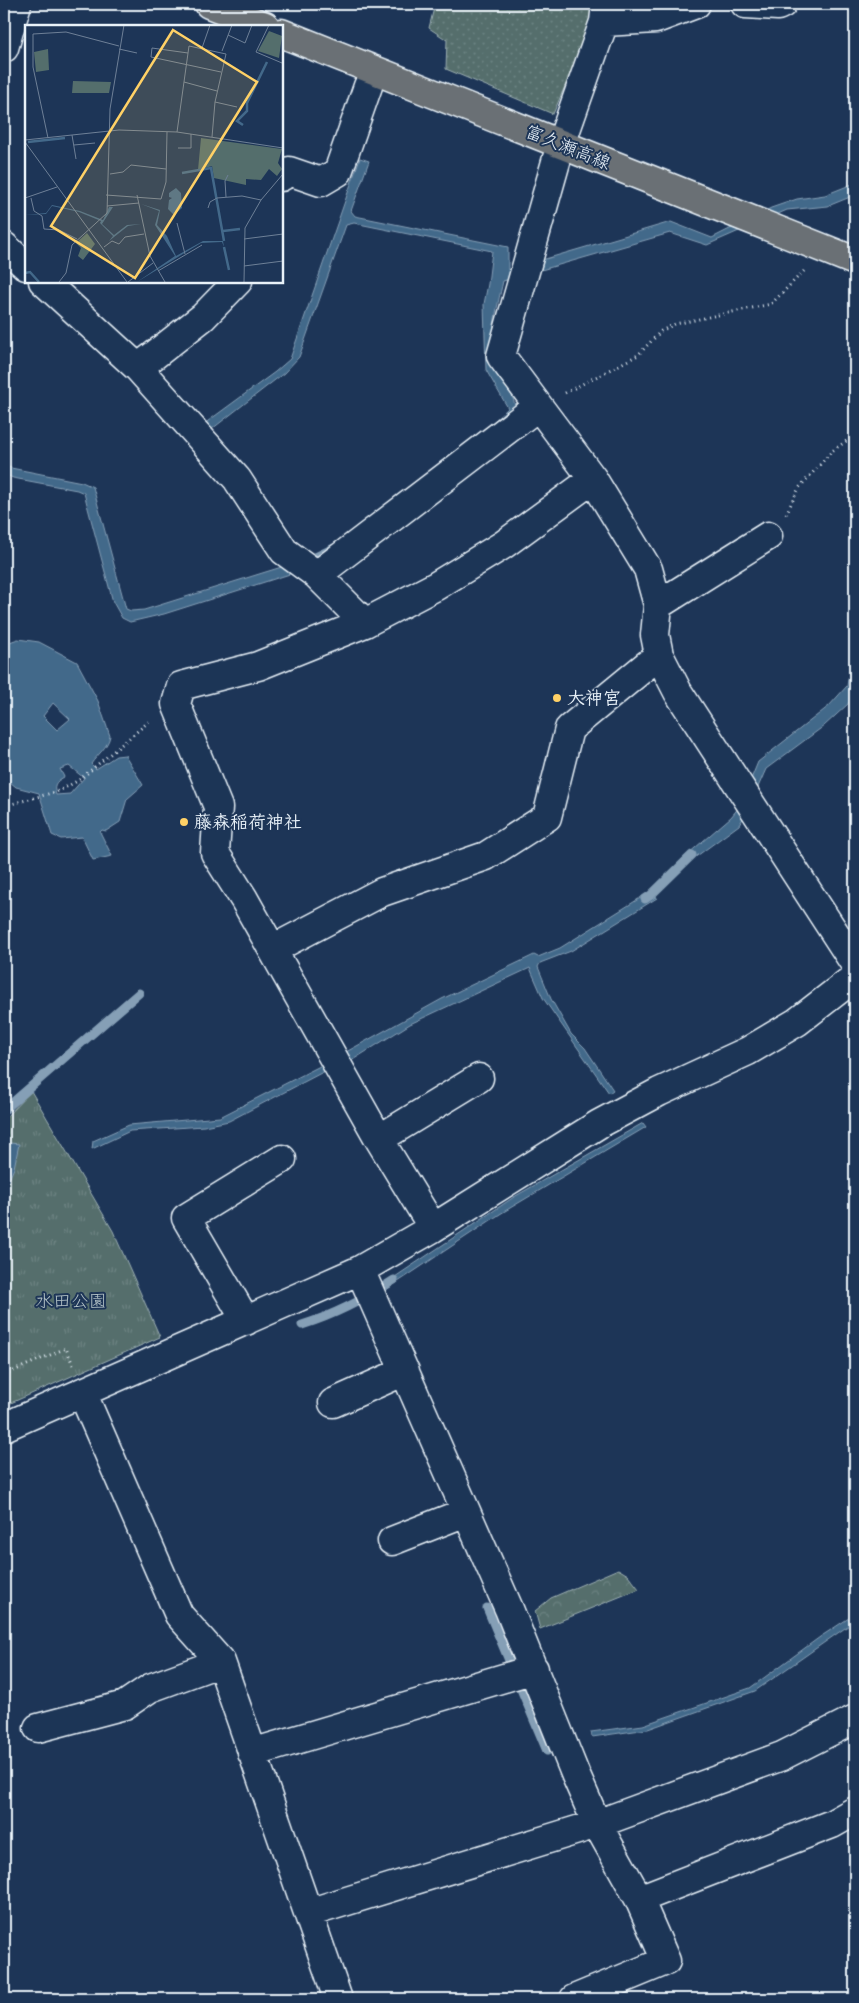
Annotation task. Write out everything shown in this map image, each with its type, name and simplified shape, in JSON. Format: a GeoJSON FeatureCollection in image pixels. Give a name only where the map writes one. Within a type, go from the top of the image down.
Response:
{"type":"FeatureCollection","features":[{"type":"Feature","properties":{"kind":"main road"},"geometry":{"type":"LineString","coordinates":[[209,4],[262,25]]}},
{"type":"Feature","properties":{"kind":"main road","name":"富久瀬高線"},"geometry":{"type":"LineString","coordinates":[[282,33],[855,261]]}},
{"type":"Feature","properties":{"kind":"street"},"geometry":{"type":"LineString","coordinates":[[4,48],[17,4]]}},
{"type":"Feature","properties":{"kind":"street"},"geometry":{"type":"LineString","coordinates":[[696,4],[656,19],[605,13],[561,144],[501,356],[537,407],[593,479],[648,569],[658,605],[655,635],[659,655],[678,692],[855,964]]}},
{"type":"Feature","properties":{"kind":"street"},"geometry":{"type":"LineString","coordinates":[[744,4],[778,6],[782,4]]}},
{"type":"Feature","properties":{"kind":"street"},"geometry":{"type":"LineString","coordinates":[[282,176],[289,171],[321,182],[338,172],[368,86]]}},
{"type":"Feature","properties":{"kind":"street"},"geometry":{"type":"LineString","coordinates":[[4,246],[25,265]]}},
{"type":"Feature","properties":{"kind":"street"},"geometry":{"type":"LineString","coordinates":[[138,368],[203,318],[237,282]]}},
{"type":"Feature","properties":{"kind":"street"},"geometry":{"type":"LineString","coordinates":[[59,285],[138,368],[237,479],[284,551],[317,575],[365,623]]}},
{"type":"Feature","properties":{"kind":"street"},"geometry":{"type":"LineString","coordinates":[[317,575],[537,407]]}},
{"type":"Feature","properties":{"kind":"street"},"geometry":{"type":"LineString","coordinates":[[433,1228],[379,1139],[273,949],[215,853],[218,807],[176,704],[181,686],[258,666],[365,623],[436,586],[503,546],[593,479]]}},
{"type":"Feature","properties":{"kind":"street"},"geometry":{"type":"LineString","coordinates":[[658,605],[768,536]]}},
{"type":"Feature","properties":{"kind":"street"},"geometry":{"type":"LineString","coordinates":[[273,949],[382,892],[486,856],[547,817],[569,729],[659,655]]}},
{"type":"Feature","properties":{"kind":"street"},"geometry":{"type":"LineString","coordinates":[[4,1427],[79,1383],[246,1321],[360,1270],[433,1228],[599,1124],[659,1092],[748,1051],[797,1022],[855,977]]}},
{"type":"Feature","properties":{"kind":"street"},"geometry":{"type":"LineString","coordinates":[[379,1139],[480,1078]]}},
{"type":"Feature","properties":{"kind":"street"},"geometry":{"type":"LineString","coordinates":[[246,1321],[186,1218],[282,1159]]}},
{"type":"Feature","properties":{"kind":"street"},"geometry":{"type":"LineString","coordinates":[[360,1270],[510,1609],[576,1776],[598,1824],[639,1899],[666,1961],[574,1999]]}},
{"type":"Feature","properties":{"kind":"street"},"geometry":{"type":"LineString","coordinates":[[332,1403],[404,1371]]}},
{"type":"Feature","properties":{"kind":"street"},"geometry":{"type":"LineString","coordinates":[[79,1383],[179,1615],[221,1662],[338,1999]]}},
{"type":"Feature","properties":{"kind":"street"},"geometry":{"type":"LineString","coordinates":[[392,1541],[466,1512]]}},
{"type":"Feature","properties":{"kind":"street"},"geometry":{"type":"LineString","coordinates":[[38,1728],[125,1705],[150,1688],[221,1662]]}},
{"type":"Feature","properties":{"kind":"street"},"geometry":{"type":"LineString","coordinates":[[252,1753],[534,1669]]}},
{"type":"Feature","properties":{"kind":"street"},"geometry":{"type":"LineString","coordinates":[[308,1913],[598,1824],[782,1756],[855,1719]]}},
{"type":"Feature","properties":{"kind":"street"},"geometry":{"type":"LineString","coordinates":[[639,1899],[832,1824],[855,1811]]}},
{"type":"Feature","properties":{"kind":"path"},"geometry":{"type":"LineString","coordinates":[[537,407],[638,355],[661,331],[675,324],[771,304],[810,266],[820,246]]}},
{"type":"Feature","properties":{"kind":"path"},"geometry":{"type":"LineString","coordinates":[[768,536],[779,529],[799,488],[832,451],[855,435]]}},
{"type":"Feature","properties":{"kind":"path"},"geometry":{"type":"LineString","coordinates":[[4,806],[59,791],[80,780],[157,714],[176,704]]}},
{"type":"Feature","properties":{"kind":"path"},"geometry":{"type":"LineString","coordinates":[[4,1375],[66,1348],[79,1383]]}},
{"type":"Feature","properties":{"kind":"green space"},"geometry":{"type":"Polygon","coordinates":[[[435,4],[592,4],[587,35],[553,114],[446,69],[447,40],[429,28],[435,4]]]}},
{"type":"Feature","properties":{"kind":"green space","name":"水田公園"},"geometry":{"type":"Polygon","coordinates":[[[31,1091],[113,1231],[160,1337],[4,1406],[4,1119],[31,1091]]]}},
{"type":"Feature","properties":{"kind":"green space"},"geometry":{"type":"Polygon","coordinates":[[[618,1569],[628,1575],[639,1589],[540,1629],[535,1611],[551,1598],[618,1569]]]}},
{"type":"Feature","properties":{"kind":"water"},"geometry":{"type":"Polygon","coordinates":[[[360,158],[369,161],[351,211],[355,216],[508,247],[508,270],[671,222],[712,238],[771,208],[797,199],[825,195],[855,183],[855,195],[828,206],[787,210],[707,245],[670,233],[503,281],[494,326],[494,360],[497,371],[514,401],[515,413],[338,552],[334,545],[486,429],[508,408],[486,370],[484,304],[492,251],[354,223],[346,225],[299,357],[284,373],[212,429],[204,424],[290,359],[360,158]]]}},
{"type":"Feature","properties":{"kind":"water"},"geometry":{"type":"Polygon","coordinates":[[[4,465],[82,482],[93,487],[126,609],[131,611],[144,610],[288,565],[293,573],[164,614],[130,622],[122,618],[113,602],[84,493],[13,478],[4,474],[4,465]]]}},
{"type":"Feature","properties":{"kind":"water"},"geometry":{"type":"Polygon","coordinates":[[[855,634],[855,693],[848,704],[824,726],[766,769],[747,812],[739,825],[686,864],[681,860],[731,817],[740,806],[758,762],[829,706],[847,686],[855,634]]]}},
{"type":"Feature","properties":{"kind":"water"},"geometry":{"type":"Polygon","coordinates":[[[18,639],[39,642],[77,662],[98,701],[110,736],[105,747],[91,764],[96,769],[116,756],[125,755],[143,785],[127,799],[120,822],[106,831],[102,830],[100,832],[112,856],[93,860],[82,837],[61,839],[52,835],[39,793],[16,787],[4,777],[4,644],[18,639]],[[53,703],[43,716],[57,730],[70,719],[53,703]],[[69,766],[60,769],[64,777],[56,784],[56,795],[70,794],[84,778],[69,766]]]}},
{"type":"Feature","properties":{"kind":"water"},"geometry":{"type":"Polygon","coordinates":[[[653,890],[657,898],[571,951],[540,963],[538,967],[551,999],[571,1034],[585,1048],[613,1090],[609,1093],[543,998],[530,968],[410,1024],[351,1061],[346,1052],[442,999],[534,955],[538,957],[560,948],[653,890]]]}},
{"type":"Feature","properties":{"kind":"water"},"geometry":{"type":"Polygon","coordinates":[[[322,1065],[325,1071],[229,1121],[204,1126],[130,1131],[92,1149],[93,1141],[129,1125],[220,1117],[322,1065]]]}},
{"type":"Feature","properties":{"kind":"water"},"geometry":{"type":"Polygon","coordinates":[[[643,1123],[646,1127],[500,1214],[386,1290],[383,1285],[514,1197],[643,1123]]]}},
{"type":"Feature","properties":{"kind":"water"},"geometry":{"type":"Polygon","coordinates":[[[10,1143],[19,1144],[14,1168],[4,1191],[4,1170],[9,1160],[10,1143]]]}},
{"type":"Feature","properties":{"kind":"water"},"geometry":{"type":"Polygon","coordinates":[[[855,1614],[855,1621],[755,1691],[648,1729],[592,1737],[591,1732],[643,1725],[750,1688],[855,1614]]]}},
{"type":"Feature","properties":{"kind":"waterway"},"geometry":{"type":"LineString","coordinates":[[305,562],[334,548]]}},
{"type":"Feature","properties":{"kind":"waterway"},"geometry":{"type":"LineString","coordinates":[[645,899],[692,855]]}},
{"type":"Feature","properties":{"kind":"waterway"},"geometry":{"type":"LineString","coordinates":[[4,1110],[139,993]]}},
{"type":"Feature","properties":{"kind":"waterway"},"geometry":{"type":"LineString","coordinates":[[302,1325],[349,1306],[394,1280]]}},
{"type":"Feature","properties":{"kind":"waterway"},"geometry":{"type":"LineString","coordinates":[[487,1608],[547,1751]]}},
{"type":"Feature","properties":{"kind":"place","name":"大神宮"},"geometry":{"type":"Point","coordinates":[557,698]}},
{"type":"Feature","properties":{"kind":"place","name":"藤森稲荷神社"},"geometry":{"type":"Point","coordinates":[184,822]}}]}
